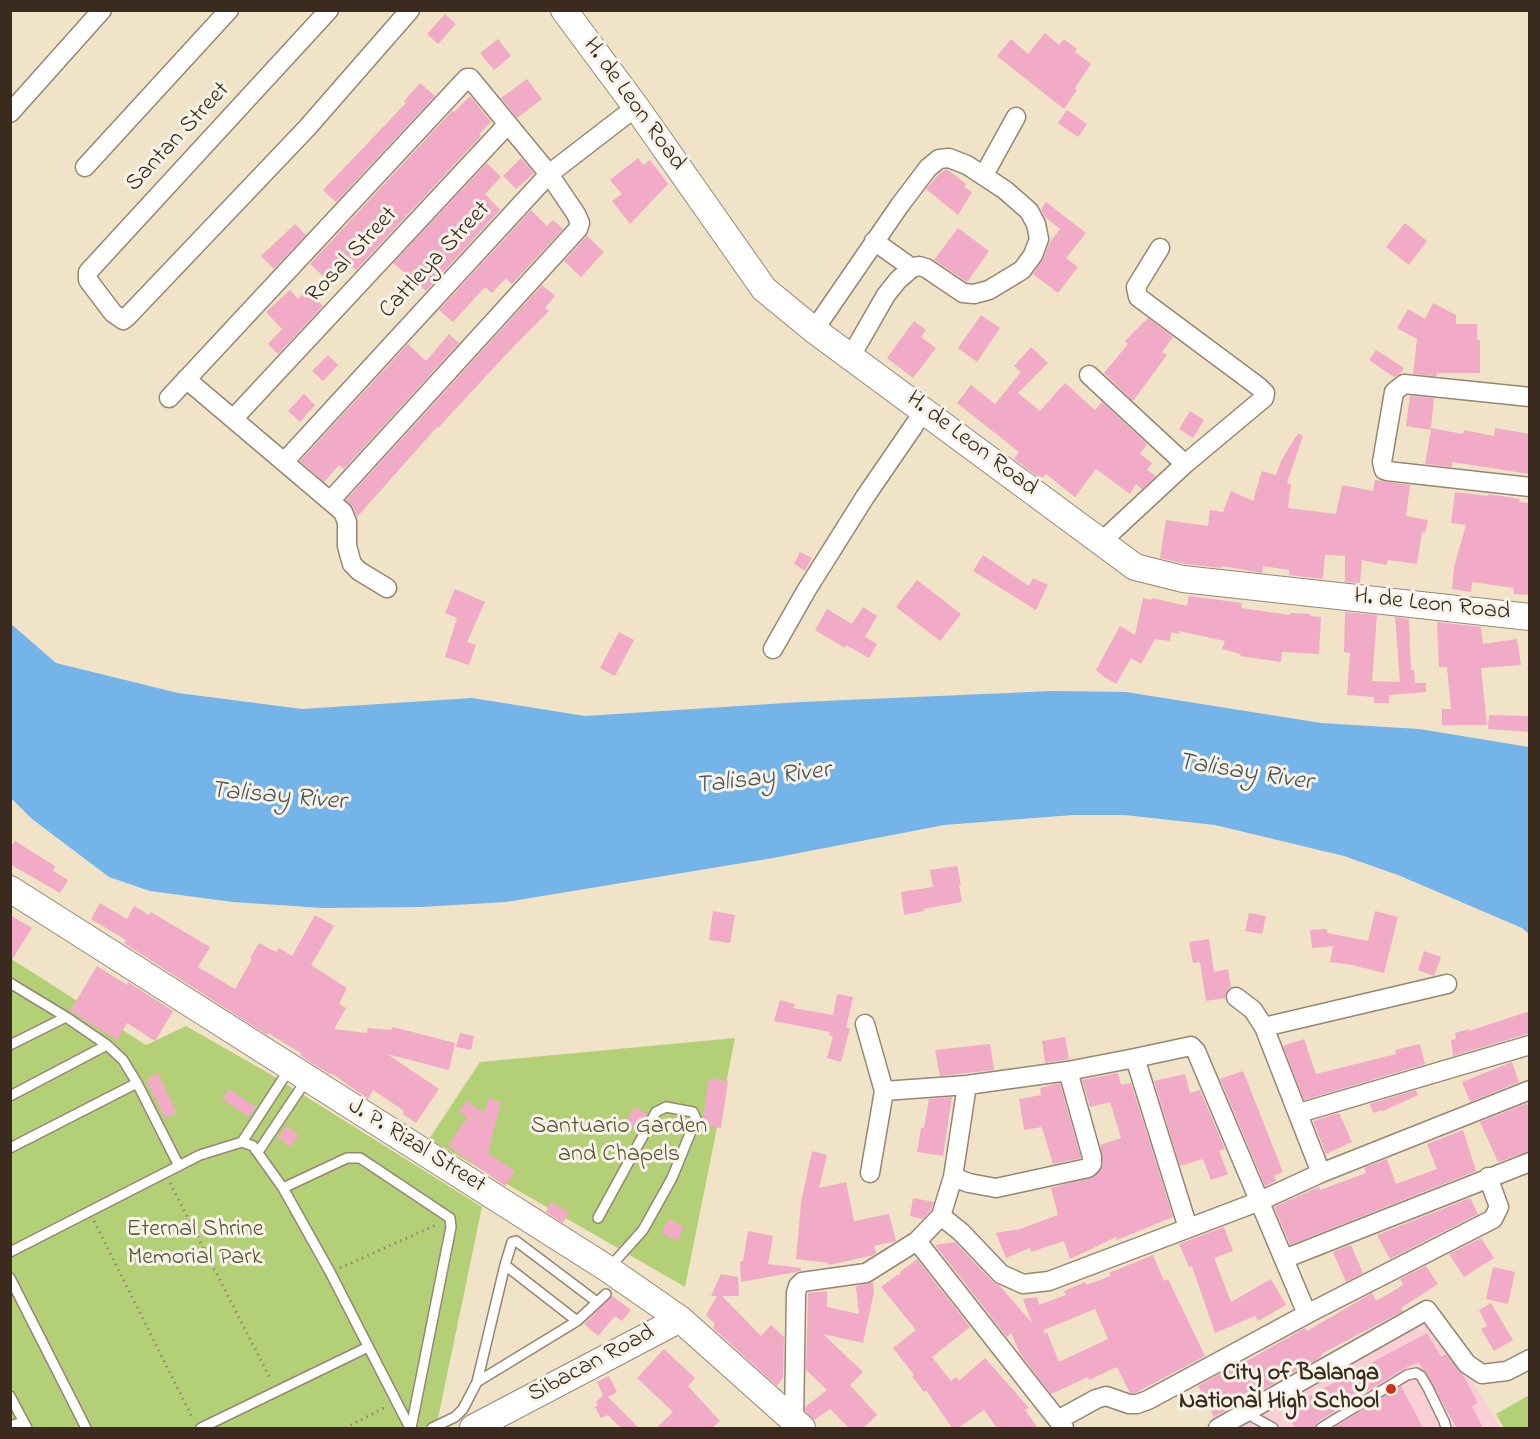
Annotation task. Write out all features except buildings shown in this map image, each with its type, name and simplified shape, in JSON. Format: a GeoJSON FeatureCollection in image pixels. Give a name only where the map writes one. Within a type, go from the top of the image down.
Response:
{"type":"FeatureCollection","features":[{"type":"Feature","properties":{"kind":"street"},"geometry":{"type":"LineString","coordinates":[[10,113],[102,10]]}},
{"type":"Feature","properties":{"kind":"street"},"geometry":{"type":"LineString","coordinates":[[85,167],[229,10]]}},
{"type":"Feature","properties":{"kind":"street","name":"Santan Street"},"geometry":{"type":"LineString","coordinates":[[329,10],[88,272],[88,280],[113,313],[123,320],[307,128],[410,10]]}},
{"type":"Feature","properties":{"kind":"street","name":"H. de Leon Road"},"geometry":{"type":"LineString","coordinates":[[564,10],[636,107],[764,289],[814,330],[1135,567],[1183,579],[1530,617]]}},
{"type":"Feature","properties":{"kind":"street"},"geometry":{"type":"LineString","coordinates":[[169,398],[467,78],[471,78],[549,174],[576,214],[580,223],[579,229],[330,501]]}},
{"type":"Feature","properties":{"kind":"street","name":"Cattleya Street"},"geometry":{"type":"LineString","coordinates":[[284,462],[549,174],[636,107]]}},
{"type":"Feature","properties":{"kind":"street"},"geometry":{"type":"LineString","coordinates":[[984,175],[1016,117]]}},
{"type":"Feature","properties":{"kind":"street","name":"Rosal Street"},"geometry":{"type":"LineString","coordinates":[[233,419],[507,125]]}},
{"type":"Feature","properties":{"kind":"street"},"geometry":{"type":"LineString","coordinates":[[814,330],[874,240],[928,168],[939,159],[949,158],[967,165],[1005,190],[1029,211],[1036,224],[1039,239],[1033,255],[1022,270],[1003,283],[974,294],[963,293],[926,268],[919,266],[912,268],[898,279],[886,295],[851,356]]}},
{"type":"Feature","properties":{"kind":"street"},"geometry":{"type":"LineString","coordinates":[[874,240],[912,268]]}},
{"type":"Feature","properties":{"kind":"street"},"geometry":{"type":"LineString","coordinates":[[1101,542],[1185,464],[1264,398],[1264,393],[1240,373],[1138,297],[1136,286],[1160,248]]}},
{"type":"Feature","properties":{"kind":"street"},"geometry":{"type":"LineString","coordinates":[[1089,375],[1185,464]]}},
{"type":"Feature","properties":{"kind":"street"},"geometry":{"type":"LineString","coordinates":[[186,379],[346,517],[347,546],[352,564],[359,571],[387,588]]}},
{"type":"Feature","properties":{"kind":"street"},"geometry":{"type":"LineString","coordinates":[[1530,397],[1404,384],[1394,392],[1382,462],[1384,470],[1387,471],[1530,487]]}},
{"type":"Feature","properties":{"kind":"street"},"geometry":{"type":"LineString","coordinates":[[773,649],[812,581],[924,411]]}},
{"type":"Feature","properties":{"kind":"street","name":"J. P. Rizal Street"},"geometry":{"type":"LineString","coordinates":[[10,889],[298,1074],[483,1188],[607,1281],[680,1319],[798,1424]]}},
{"type":"Feature","properties":{"kind":"street"},"geometry":{"type":"LineString","coordinates":[[1264,1027],[1447,984]]}},
{"type":"Feature","properties":{"kind":"street"},"geometry":{"type":"LineString","coordinates":[[1236,998],[1253,1010],[1264,1027],[1321,1173]]}},
{"type":"Feature","properties":{"kind":"street"},"geometry":{"type":"LineString","coordinates":[[865,1024],[884,1091],[870,1173]]}},
{"type":"Feature","properties":{"kind":"street"},"geometry":{"type":"LineString","coordinates":[[1299,1113],[1530,1045]]}},
{"type":"Feature","properties":{"kind":"street"},"geometry":{"type":"LineString","coordinates":[[884,1091],[967,1085],[1068,1071],[1191,1047],[1196,1051],[1307,1314]]}},
{"type":"Feature","properties":{"kind":"street"},"geometry":{"type":"LineString","coordinates":[[1135,1058],[1188,1228]]}},
{"type":"Feature","properties":{"kind":"street"},"geometry":{"type":"LineString","coordinates":[[953,1177],[969,1183],[996,1188],[1088,1168],[1092,1164],[1092,1157],[1068,1071]]}},
{"type":"Feature","properties":{"kind":"street"},"geometry":{"type":"LineString","coordinates":[[798,1424],[796,1293],[798,1286],[802,1282],[866,1272],[917,1241],[941,1216],[953,1177],[967,1085]]}},
{"type":"Feature","properties":{"kind":"street"},"geometry":{"type":"LineString","coordinates":[[941,1216],[961,1232],[1000,1274],[1023,1284],[1049,1281],[1260,1201],[1321,1173],[1530,1090]]}},
{"type":"Feature","properties":{"kind":"street"},"geometry":{"type":"LineString","coordinates":[[1284,1259],[1530,1162]]}},
{"type":"Feature","properties":{"kind":"street"},"geometry":{"type":"LineString","coordinates":[[917,1241],[1061,1424],[1096,1399],[1106,1396],[1129,1404],[1148,1400],[1307,1314],[1493,1219],[1499,1207],[1488,1178]]}},
{"type":"Feature","properties":{"kind":"street"},"geometry":{"type":"LineString","coordinates":[[1218,1428],[1427,1310],[1467,1364],[1482,1374],[1507,1371],[1530,1359]]}},
{"type":"Feature","properties":{"kind":"street","name":"Sibacan Road"},"geometry":{"type":"LineString","coordinates":[[473,1428],[680,1319]]}},
{"type":"Feature","properties":{"kind":"lane"},"geometry":{"type":"LineString","coordinates":[[12,987],[66,1017],[123,1060],[179,1166]]}},
{"type":"Feature","properties":{"kind":"lane"},"geometry":{"type":"LineString","coordinates":[[10,1045],[66,1017]]}},
{"type":"Feature","properties":{"kind":"lane"},"geometry":{"type":"LineString","coordinates":[[10,1096],[107,1046]]}},
{"type":"Feature","properties":{"kind":"lane"},"geometry":{"type":"LineString","coordinates":[[10,1252],[200,1155],[242,1142],[298,1074]]}},
{"type":"Feature","properties":{"kind":"lane"},"geometry":{"type":"LineString","coordinates":[[258,1152],[298,1074]]}},
{"type":"Feature","properties":{"kind":"lane"},"geometry":{"type":"LineString","coordinates":[[10,1148],[137,1083]]}},
{"type":"Feature","properties":{"kind":"lane"},"geometry":{"type":"LineString","coordinates":[[477,1382],[577,1321],[597,1302],[607,1281],[643,1230],[672,1178],[696,1119],[693,1112],[666,1107],[656,1112],[598,1218]]}},
{"type":"Feature","properties":{"kind":"lane"},"geometry":{"type":"LineString","coordinates":[[242,1142],[253,1146],[284,1188],[411,1428]]}},
{"type":"Feature","properties":{"kind":"lane"},"geometry":{"type":"LineString","coordinates":[[284,1188],[347,1158],[360,1158],[450,1218],[451,1227],[411,1428]]}},
{"type":"Feature","properties":{"kind":"lane"},"geometry":{"type":"LineString","coordinates":[[432,1428],[455,1417],[463,1409],[477,1382],[504,1265],[512,1242],[516,1240],[597,1302]]}},
{"type":"Feature","properties":{"kind":"lane"},"geometry":{"type":"LineString","coordinates":[[504,1265],[577,1321]]}},
{"type":"Feature","properties":{"kind":"lane"},"geometry":{"type":"LineString","coordinates":[[10,1278],[86,1428]]}},
{"type":"Feature","properties":{"kind":"lane"},"geometry":{"type":"LineString","coordinates":[[200,1428],[368,1347]]}},
{"type":"Feature","properties":{"kind":"lane"},"geometry":{"type":"LineString","coordinates":[[1321,1428],[1407,1375],[1416,1373],[1421,1376],[1428,1388],[1446,1428]]}},
{"type":"Feature","properties":{"kind":"lane"},"geometry":{"type":"LineString","coordinates":[[10,1396],[25,1425],[10,1426]]}},
{"type":"Feature","properties":{"kind":"lane"},"geometry":{"type":"LineString","coordinates":[[1246,1413],[1273,1428]]}},
{"type":"Feature","properties":{"kind":"path"},"geometry":{"type":"LineString","coordinates":[[165,1173],[277,1392]]}},
{"type":"Feature","properties":{"kind":"path"},"geometry":{"type":"LineString","coordinates":[[89,1212],[200,1428]]}},
{"type":"Feature","properties":{"kind":"path"},"geometry":{"type":"LineString","coordinates":[[330,1272],[450,1218]]}},
{"type":"Feature","properties":{"kind":"path"},"geometry":{"type":"LineString","coordinates":[[345,1428],[397,1401]]}},
{"type":"Feature","properties":{"kind":"shaded area","name":"City of Balanga National High School"},"geometry":{"type":"Polygon","coordinates":[[[1426,1323],[1453,1349],[1501,1428],[1232,1428],[1426,1323]]]}},
{"type":"Feature","properties":{"kind":"green space","name":"Eternal Shrine Memorial Park"},"geometry":{"type":"Polygon","coordinates":[[[10,958],[146,1045],[186,1026],[270,1074],[482,1207],[436,1428],[11,1428],[10,958]]]}},
{"type":"Feature","properties":{"kind":"green space","name":"Santuario Garden and Chapels"},"geometry":{"type":"Polygon","coordinates":[[[735,1038],[685,1287],[429,1139],[480,1062],[735,1038]]]}},
{"type":"Feature","properties":{"kind":"green space"},"geometry":{"type":"Polygon","coordinates":[[[1529,1395],[1529,1428],[1504,1428],[1496,1414],[1529,1395]]]}},
{"type":"Feature","properties":{"kind":"water","name":"Talisay River"},"geometry":{"type":"Polygon","coordinates":[[[10,623],[56,663],[178,693],[302,709],[472,698],[585,716],[801,702],[1053,691],[1126,692],[1321,723],[1419,729],[1529,747],[1529,934],[1522,928],[1398,875],[1344,856],[1215,825],[1124,815],[1073,815],[944,825],[773,858],[506,902],[421,907],[323,908],[233,902],[150,891],[109,877],[32,819],[11,798],[10,623]]]}},
{"type":"Feature","properties":{"kind":"place","name":"City of Balanga National High School"},"geometry":{"type":"Point","coordinates":[1391,1389]}}]}
